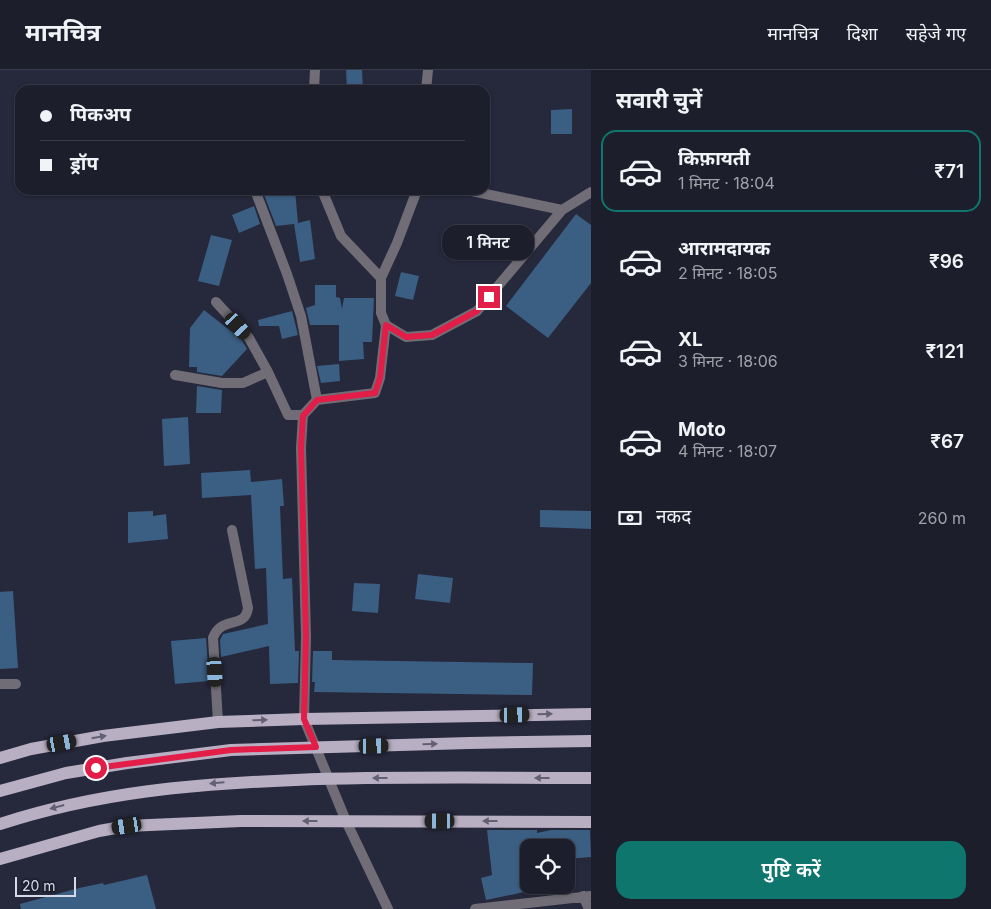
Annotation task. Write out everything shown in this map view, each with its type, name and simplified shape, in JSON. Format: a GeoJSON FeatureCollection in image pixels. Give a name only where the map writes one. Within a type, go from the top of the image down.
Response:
{"type":"FeatureCollection","features":[{"type":"Feature","properties":{"kind":"main road"},"geometry":{"type":"LineString","coordinates":[[2,756],[31,749],[130,732],[218,722],[591,714]]}},
{"type":"Feature","properties":{"kind":"main road"},"geometry":{"type":"LineString","coordinates":[[0,791],[66,773],[231,750],[591,742]]}},
{"type":"Feature","properties":{"kind":"main road"},"geometry":{"type":"LineString","coordinates":[[0,824],[74,802],[140,791],[226,782],[329,779],[591,778]]}},
{"type":"Feature","properties":{"kind":"main road"},"geometry":{"type":"LineString","coordinates":[[0,859],[100,831],[127,826],[241,821],[591,822]]}},
{"type":"Feature","properties":{"kind":"street"},"geometry":{"type":"LineString","coordinates":[[314,85],[315,70]]}},
{"type":"Feature","properties":{"kind":"street"},"geometry":{"type":"LineString","coordinates":[[426,85],[428,70]]}},
{"type":"Feature","properties":{"kind":"street"},"geometry":{"type":"LineString","coordinates":[[386,325],[406,337],[432,335],[477,311],[562,210],[591,192]]}},
{"type":"Feature","properties":{"kind":"street"},"geometry":{"type":"LineString","coordinates":[[256,195],[287,274],[300,316],[317,400]]}},
{"type":"Feature","properties":{"kind":"street"},"geometry":{"type":"LineString","coordinates":[[324,195],[341,236],[381,278]]}},
{"type":"Feature","properties":{"kind":"street"},"geometry":{"type":"LineString","coordinates":[[388,909],[346,821],[304,719],[306,636],[301,448],[303,416],[317,400],[375,393],[380,378],[386,325],[381,313],[381,278],[398,243],[415,195]]}},
{"type":"Feature","properties":{"kind":"street"},"geometry":{"type":"LineString","coordinates":[[490,195],[562,210]]}},
{"type":"Feature","properties":{"kind":"street"},"geometry":{"type":"LineString","coordinates":[[216,302],[249,338],[268,372],[288,415],[303,416]]}},
{"type":"Feature","properties":{"kind":"street"},"geometry":{"type":"LineString","coordinates":[[174,375],[222,383],[243,383],[268,372]]}},
{"type":"Feature","properties":{"kind":"street"},"geometry":{"type":"LineString","coordinates":[[218,722],[212,638],[215,630],[220,626],[241,620],[247,614],[248,608],[232,530]]}},
{"type":"Feature","properties":{"kind":"street"},"geometry":{"type":"LineString","coordinates":[[0,684],[16,684]]}},
{"type":"Feature","properties":{"kind":"street"},"geometry":{"type":"LineString","coordinates":[[475,909],[531,906],[587,896],[589,909]]}},
{"type":"Feature","properties":{"kind":"building"},"geometry":{"type":"Polygon","coordinates":[[[346,70],[362,70],[363,85],[347,85],[346,70]]]}},
{"type":"Feature","properties":{"kind":"building"},"geometry":{"type":"Polygon","coordinates":[[[572,109],[572,134],[551,134],[551,110],[572,109]]]}},
{"type":"Feature","properties":{"kind":"building"},"geometry":{"type":"Polygon","coordinates":[[[264,195],[295,195],[298,223],[310,220],[315,259],[300,262],[294,224],[276,226],[264,195]]]}},
{"type":"Feature","properties":{"kind":"building"},"geometry":{"type":"Polygon","coordinates":[[[254,206],[260,224],[239,233],[232,215],[254,206]]]}},
{"type":"Feature","properties":{"kind":"building"},"geometry":{"type":"Polygon","coordinates":[[[576,214],[591,225],[591,283],[548,338],[506,306],[576,214]]]}},
{"type":"Feature","properties":{"kind":"building"},"geometry":{"type":"Polygon","coordinates":[[[211,235],[232,240],[219,286],[198,281],[211,235]]]}},
{"type":"Feature","properties":{"kind":"building"},"geometry":{"type":"Polygon","coordinates":[[[401,272],[419,276],[413,300],[395,296],[401,272]]]}},
{"type":"Feature","properties":{"kind":"building"},"geometry":{"type":"Polygon","coordinates":[[[315,285],[336,285],[336,297],[340,298],[342,309],[344,298],[374,298],[372,342],[363,342],[364,359],[339,361],[339,325],[310,325],[306,308],[315,305],[315,285]]]}},
{"type":"Feature","properties":{"kind":"building"},"geometry":{"type":"Polygon","coordinates":[[[204,310],[241,339],[247,349],[222,376],[197,372],[197,367],[189,367],[190,328],[204,310]]]}},
{"type":"Feature","properties":{"kind":"building"},"geometry":{"type":"Polygon","coordinates":[[[292,311],[298,335],[282,339],[279,326],[259,326],[258,320],[292,311]]]}},
{"type":"Feature","properties":{"kind":"building"},"geometry":{"type":"Polygon","coordinates":[[[339,364],[340,381],[321,383],[317,366],[339,364]]]}},
{"type":"Feature","properties":{"kind":"building"},"geometry":{"type":"Polygon","coordinates":[[[197,386],[222,390],[221,413],[196,413],[197,386]]]}},
{"type":"Feature","properties":{"kind":"building"},"geometry":{"type":"Polygon","coordinates":[[[188,417],[190,464],[164,466],[162,419],[188,417]]]}},
{"type":"Feature","properties":{"kind":"building"},"geometry":{"type":"Polygon","coordinates":[[[250,470],[251,482],[282,479],[284,506],[280,506],[283,579],[292,578],[295,651],[299,651],[298,683],[270,684],[269,646],[221,657],[220,640],[223,634],[268,624],[266,568],[255,569],[251,495],[202,498],[201,473],[250,470]]]}},
{"type":"Feature","properties":{"kind":"building"},"geometry":{"type":"Polygon","coordinates":[[[540,510],[591,511],[591,529],[540,527],[540,510]]]}},
{"type":"Feature","properties":{"kind":"building"},"geometry":{"type":"Polygon","coordinates":[[[153,511],[153,516],[166,514],[168,539],[128,543],[128,512],[153,511]]]}},
{"type":"Feature","properties":{"kind":"building"},"geometry":{"type":"Polygon","coordinates":[[[418,574],[453,578],[450,603],[415,599],[418,574]]]}},
{"type":"Feature","properties":{"kind":"building"},"geometry":{"type":"Polygon","coordinates":[[[354,583],[380,584],[378,613],[352,611],[354,583]]]}},
{"type":"Feature","properties":{"kind":"building"},"geometry":{"type":"Polygon","coordinates":[[[13,591],[18,668],[0,669],[0,592],[13,591]]]}},
{"type":"Feature","properties":{"kind":"building"},"geometry":{"type":"Polygon","coordinates":[[[206,638],[209,681],[175,684],[171,641],[206,638]]]}},
{"type":"Feature","properties":{"kind":"building"},"geometry":{"type":"Polygon","coordinates":[[[313,651],[332,651],[332,660],[533,663],[532,695],[314,692],[315,682],[312,682],[313,651]]]}},
{"type":"Feature","properties":{"kind":"building"},"geometry":{"type":"Polygon","coordinates":[[[487,830],[537,830],[537,833],[551,830],[590,830],[591,857],[575,858],[575,839],[520,839],[520,893],[486,900],[481,878],[492,875],[487,830]]]}},
{"type":"Feature","properties":{"kind":"building"},"geometry":{"type":"Polygon","coordinates":[[[147,875],[156,909],[21,909],[20,904],[79,888],[103,883],[104,885],[147,875]]]}},
{"type":"Feature","properties":{"kind":"route"},"geometry":{"type":"LineString","coordinates":[[96,768],[231,750],[316,747],[304,719],[306,636],[301,448],[303,416],[317,400],[375,393],[380,378],[386,325],[406,337],[432,335],[477,311],[489,297]]}}]}
